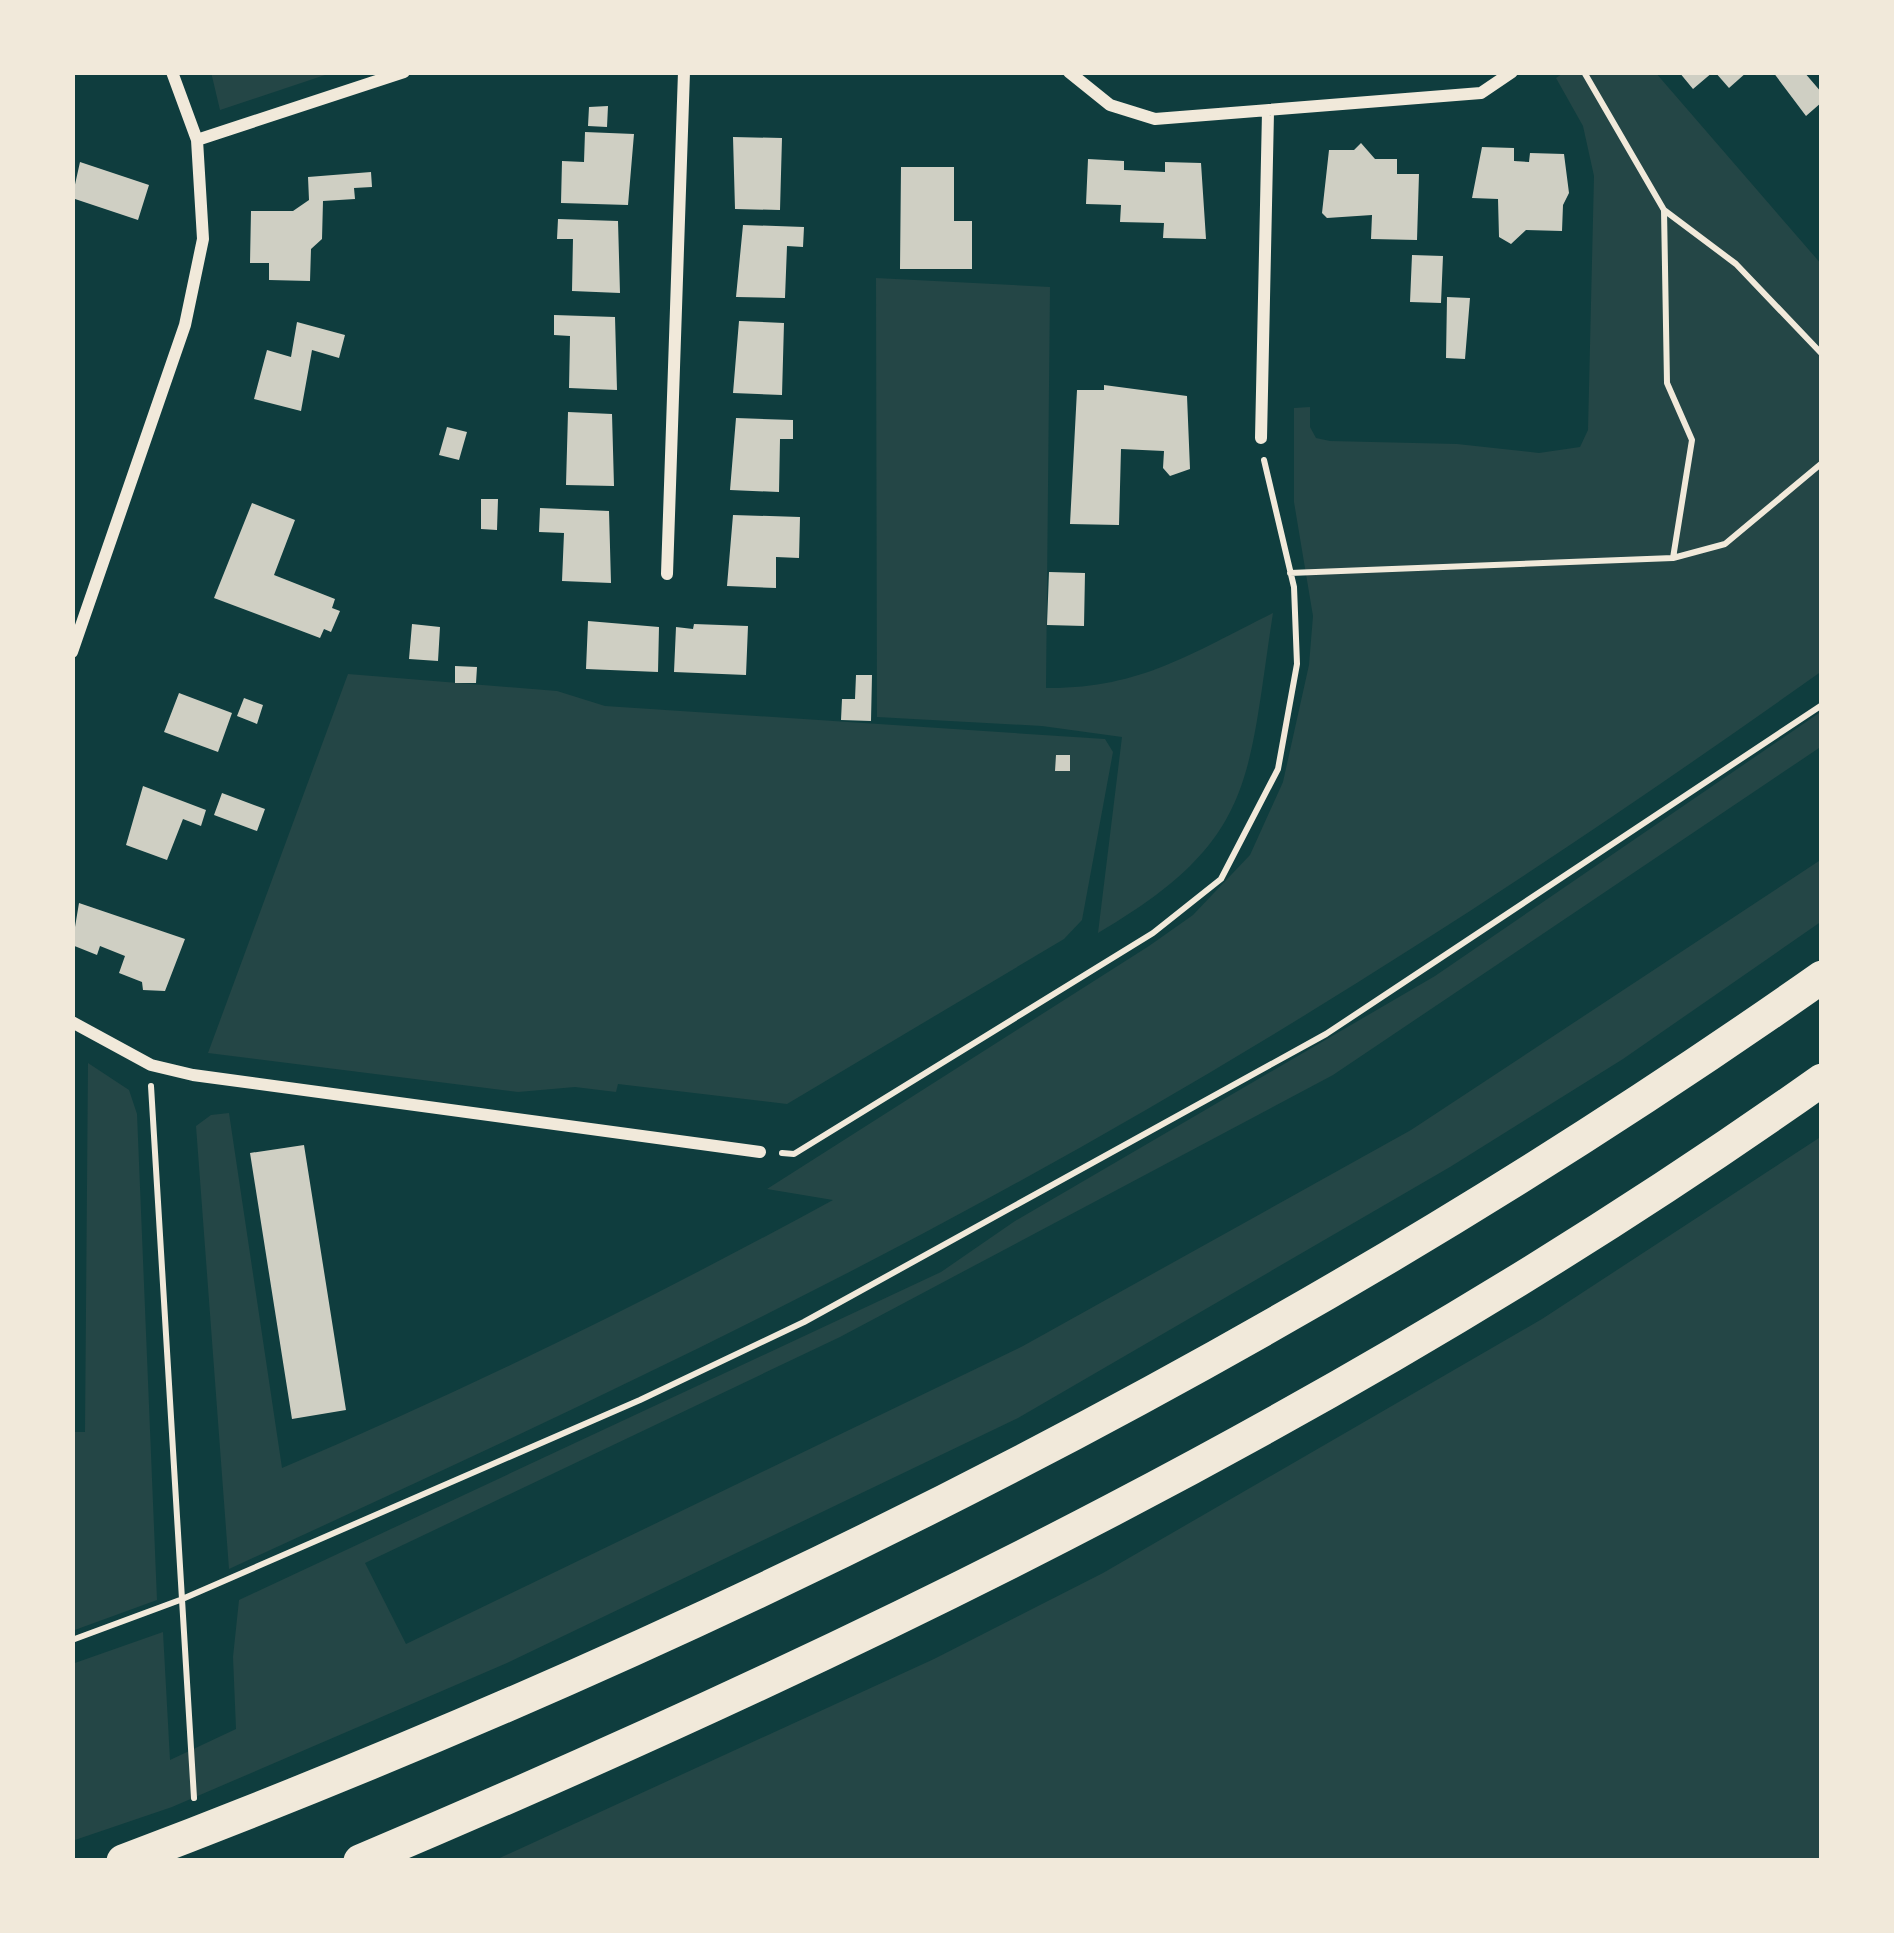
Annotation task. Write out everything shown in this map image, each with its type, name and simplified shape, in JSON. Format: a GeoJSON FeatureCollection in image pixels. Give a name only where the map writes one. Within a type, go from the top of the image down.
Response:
{"type":"FeatureCollection","features":[{"type":"Feature","properties":{"kind":"highway"},"geometry":{"type":"LineString","coordinates":[[123,1861],[577,1678],[952,1498],[1224,1353],[1494,1194],[1822,977]]}},
{"type":"Feature","properties":{"kind":"highway"},"geometry":{"type":"LineString","coordinates":[[360,1861],[617,1753],[787,1672],[998,1570],[1267,1428],[1559,1254],[1822,1080]]}},
{"type":"Feature","properties":{"kind":"street"},"geometry":{"type":"LineString","coordinates":[[72,652],[184,325],[203,239],[197,140],[172,72]]}},
{"type":"Feature","properties":{"kind":"street"},"geometry":{"type":"LineString","coordinates":[[197,140],[404,72]]}},
{"type":"Feature","properties":{"kind":"street"},"geometry":{"type":"LineString","coordinates":[[667,574],[684,72]]}},
{"type":"Feature","properties":{"kind":"street"},"geometry":{"type":"LineString","coordinates":[[1069,72],[1110,105],[1155,119],[1480,93],[1512,72]]}},
{"type":"Feature","properties":{"kind":"street"},"geometry":{"type":"LineString","coordinates":[[1261,438],[1268,112]]}},
{"type":"Feature","properties":{"kind":"street"},"geometry":{"type":"LineString","coordinates":[[72,1022],[151,1065],[194,1075],[760,1152]]}},
{"type":"Feature","properties":{"kind":"path"},"geometry":{"type":"LineString","coordinates":[[1584,72],[1664,210],[1736,264],[1822,354]]}},
{"type":"Feature","properties":{"kind":"path"},"geometry":{"type":"LineString","coordinates":[[1664,210],[1667,383],[1692,440],[1673,558]]}},
{"type":"Feature","properties":{"kind":"path"},"geometry":{"type":"LineString","coordinates":[[760,1152],[794,1154],[1153,933],[1221,879],[1278,769],[1297,664],[1290,573],[1269,498],[1261,438]]}},
{"type":"Feature","properties":{"kind":"path"},"geometry":{"type":"LineString","coordinates":[[1290,573],[1673,558],[1725,544],[1822,463]]}},
{"type":"Feature","properties":{"kind":"path"},"geometry":{"type":"LineString","coordinates":[[72,1640],[180,1600],[640,1400],[824,1311],[1326,1034],[1822,704]]}},
{"type":"Feature","properties":{"kind":"path"},"geometry":{"type":"LineString","coordinates":[[151,1065],[195,1815]]}},
{"type":"Feature","properties":{"kind":"shaded area"},"geometry":{"type":"Polygon","coordinates":[[[211,72],[334,72],[220,110],[211,72]]]}},
{"type":"Feature","properties":{"kind":"shaded area"},"geometry":{"type":"Polygon","coordinates":[[[1565,72],[1655,72],[1822,265],[1822,671],[1418,944],[1105,1134],[713,1341],[229,1569],[196,1126],[211,1115],[229,1113],[282,1468],[561,1341],[833,1200],[767,1189],[1149,946],[1193,915],[1250,855],[1283,782],[1309,665],[1313,616],[1294,502],[1294,408],[1310,407],[1310,427],[1316,438],[1330,441],[1457,444],[1539,453],[1580,447],[1588,430],[1594,176],[1583,126],[1556,78],[1565,72]]]}},
{"type":"Feature","properties":{"kind":"shaded area"},"geometry":{"type":"Polygon","coordinates":[[[876,278],[1050,287],[1046,688],[1079,687],[1138,675],[1273,613],[1257,720],[1235,801],[1216,835],[1189,867],[1098,933],[1122,737],[1042,726],[877,717],[876,278]]]}},
{"type":"Feature","properties":{"kind":"shaded area"},"geometry":{"type":"Polygon","coordinates":[[[348,674],[557,691],[605,706],[1105,739],[1113,752],[1082,920],[1064,939],[787,1104],[618,1084],[616,1092],[575,1087],[518,1092],[208,1053],[348,674]]]}},
{"type":"Feature","properties":{"kind":"shaded area"},"geometry":{"type":"Polygon","coordinates":[[[1822,711],[1822,746],[1333,1075],[840,1337],[365,1563],[406,1644],[1023,1346],[1411,1130],[1822,859],[1822,921],[1623,1059],[1450,1167],[1018,1418],[507,1663],[172,1807],[72,1841],[72,1664],[163,1632],[170,1760],[236,1729],[233,1657],[239,1600],[941,1272],[1015,1221],[1435,976],[1822,711]]]}},
{"type":"Feature","properties":{"kind":"shaded area"},"geometry":{"type":"Polygon","coordinates":[[[88,1063],[129,1090],[137,1114],[157,1600],[72,1631],[72,1432],[85,1432],[88,1063]]]}},
{"type":"Feature","properties":{"kind":"shaded area"},"geometry":{"type":"Polygon","coordinates":[[[1822,1136],[1822,1861],[493,1861],[934,1659],[1103,1573],[1542,1319],[1822,1136]]]}},
{"type":"Feature","properties":{"kind":"building"},"geometry":{"type":"Polygon","coordinates":[[[1679,72],[1713,72],[1693,89],[1679,72]]]}},
{"type":"Feature","properties":{"kind":"building"},"geometry":{"type":"Polygon","coordinates":[[[1715,72],[1747,72],[1729,88],[1715,72]]]}},
{"type":"Feature","properties":{"kind":"building"},"geometry":{"type":"Polygon","coordinates":[[[1773,72],[1804,72],[1822,93],[1822,102],[1806,116],[1773,72]]]}},
{"type":"Feature","properties":{"kind":"building"},"geometry":{"type":"Polygon","coordinates":[[[608,106],[607,127],[588,126],[589,107],[608,106]]]}},
{"type":"Feature","properties":{"kind":"building"},"geometry":{"type":"Polygon","coordinates":[[[585,132],[634,134],[628,205],[561,203],[562,161],[584,162],[585,132]]]}},
{"type":"Feature","properties":{"kind":"building"},"geometry":{"type":"Polygon","coordinates":[[[733,137],[782,138],[780,210],[735,209],[733,137]]]}},
{"type":"Feature","properties":{"kind":"building"},"geometry":{"type":"Polygon","coordinates":[[[1361,143],[1375,159],[1397,159],[1397,174],[1419,174],[1417,240],[1371,239],[1372,215],[1327,218],[1322,213],[1329,150],[1354,150],[1361,143]]]}},
{"type":"Feature","properties":{"kind":"building"},"geometry":{"type":"Polygon","coordinates":[[[1482,147],[1514,148],[1514,161],[1529,162],[1530,153],[1564,154],[1569,193],[1563,205],[1562,231],[1526,230],[1511,244],[1499,237],[1498,199],[1472,198],[1482,147]]]}},
{"type":"Feature","properties":{"kind":"building"},"geometry":{"type":"Polygon","coordinates":[[[1088,159],[1124,161],[1124,170],[1165,172],[1165,162],[1201,163],[1206,239],[1163,238],[1164,223],[1120,222],[1121,205],[1086,204],[1088,159]]]}},
{"type":"Feature","properties":{"kind":"building"},"geometry":{"type":"Polygon","coordinates":[[[80,162],[149,185],[138,220],[72,198],[80,162]]]}},
{"type":"Feature","properties":{"kind":"building"},"geometry":{"type":"Polygon","coordinates":[[[901,167],[954,167],[954,221],[972,221],[972,269],[900,269],[901,167]]]}},
{"type":"Feature","properties":{"kind":"building"},"geometry":{"type":"Polygon","coordinates":[[[371,172],[372,187],[354,188],[355,199],[323,201],[322,239],[311,249],[310,281],[269,280],[269,263],[250,263],[251,211],[293,211],[309,200],[308,177],[371,172]]]}},
{"type":"Feature","properties":{"kind":"building"},"geometry":{"type":"Polygon","coordinates":[[[558,219],[618,221],[620,293],[572,291],[573,239],[557,239],[558,219]]]}},
{"type":"Feature","properties":{"kind":"building"},"geometry":{"type":"Polygon","coordinates":[[[743,225],[804,227],[803,247],[787,246],[785,298],[736,297],[743,225]]]}},
{"type":"Feature","properties":{"kind":"building"},"geometry":{"type":"Polygon","coordinates":[[[1412,255],[1443,256],[1441,303],[1410,302],[1412,255]]]}},
{"type":"Feature","properties":{"kind":"building"},"geometry":{"type":"Polygon","coordinates":[[[1447,297],[1470,298],[1465,359],[1446,358],[1447,297]]]}},
{"type":"Feature","properties":{"kind":"building"},"geometry":{"type":"Polygon","coordinates":[[[554,315],[615,317],[617,390],[569,388],[570,336],[554,335],[554,315]]]}},
{"type":"Feature","properties":{"kind":"building"},"geometry":{"type":"Polygon","coordinates":[[[739,321],[784,323],[782,395],[733,393],[739,321]]]}},
{"type":"Feature","properties":{"kind":"building"},"geometry":{"type":"Polygon","coordinates":[[[297,322],[345,335],[339,358],[312,350],[301,411],[254,399],[267,350],[291,357],[297,322]]]}},
{"type":"Feature","properties":{"kind":"building"},"geometry":{"type":"Polygon","coordinates":[[[1104,385],[1187,396],[1190,469],[1170,476],[1163,468],[1164,451],[1121,449],[1119,525],[1070,524],[1077,390],[1104,390],[1104,385]]]}},
{"type":"Feature","properties":{"kind":"building"},"geometry":{"type":"Polygon","coordinates":[[[568,412],[612,414],[614,486],[566,485],[568,412]]]}},
{"type":"Feature","properties":{"kind":"building"},"geometry":{"type":"Polygon","coordinates":[[[736,418],[793,420],[793,439],[780,439],[779,492],[730,490],[736,418]]]}},
{"type":"Feature","properties":{"kind":"building"},"geometry":{"type":"Polygon","coordinates":[[[447,427],[467,432],[459,460],[439,455],[447,427]]]}},
{"type":"Feature","properties":{"kind":"building"},"geometry":{"type":"Polygon","coordinates":[[[481,499],[498,499],[497,530],[481,529],[481,499]]]}},
{"type":"Feature","properties":{"kind":"building"},"geometry":{"type":"Polygon","coordinates":[[[252,503],[295,520],[274,575],[335,599],[332,608],[340,611],[331,632],[324,629],[320,638],[214,598],[252,503]]]}},
{"type":"Feature","properties":{"kind":"building"},"geometry":{"type":"Polygon","coordinates":[[[540,508],[609,511],[611,583],[562,581],[564,533],[539,532],[540,508]]]}},
{"type":"Feature","properties":{"kind":"building"},"geometry":{"type":"Polygon","coordinates":[[[733,515],[800,517],[799,558],[776,557],[776,588],[727,586],[733,515]]]}},
{"type":"Feature","properties":{"kind":"building"},"geometry":{"type":"Polygon","coordinates":[[[1049,572],[1085,573],[1084,626],[1047,625],[1049,572]]]}},
{"type":"Feature","properties":{"kind":"building"},"geometry":{"type":"Polygon","coordinates":[[[588,621],[659,627],[658,672],[586,669],[588,621]]]}},
{"type":"Feature","properties":{"kind":"building"},"geometry":{"type":"Polygon","coordinates":[[[412,624],[440,627],[438,661],[409,659],[412,624]]]}},
{"type":"Feature","properties":{"kind":"building"},"geometry":{"type":"Polygon","coordinates":[[[694,624],[748,626],[746,675],[674,672],[676,627],[693,629],[694,624]]]}},
{"type":"Feature","properties":{"kind":"building"},"geometry":{"type":"Polygon","coordinates":[[[455,666],[477,667],[476,683],[455,683],[455,666]]]}},
{"type":"Feature","properties":{"kind":"building"},"geometry":{"type":"Polygon","coordinates":[[[856,675],[872,675],[871,721],[841,720],[842,699],[855,699],[856,675]]]}},
{"type":"Feature","properties":{"kind":"building"},"geometry":{"type":"Polygon","coordinates":[[[179,693],[232,713],[218,752],[164,732],[179,693]]]}},
{"type":"Feature","properties":{"kind":"building"},"geometry":{"type":"Polygon","coordinates":[[[244,698],[263,705],[257,724],[237,716],[244,698]]]}},
{"type":"Feature","properties":{"kind":"building"},"geometry":{"type":"Polygon","coordinates":[[[1056,755],[1070,755],[1070,771],[1055,771],[1056,755]]]}},
{"type":"Feature","properties":{"kind":"building"},"geometry":{"type":"Polygon","coordinates":[[[143,786],[206,810],[201,826],[183,819],[167,860],[126,845],[143,786]]]}},
{"type":"Feature","properties":{"kind":"building"},"geometry":{"type":"Polygon","coordinates":[[[222,793],[265,809],[257,831],[214,815],[222,793]]]}},
{"type":"Feature","properties":{"kind":"building"},"geometry":{"type":"Polygon","coordinates":[[[79,903],[185,939],[165,991],[143,990],[142,982],[119,973],[125,956],[100,946],[97,955],[72,945],[79,903]]]}},
{"type":"Feature","properties":{"kind":"building"},"geometry":{"type":"Polygon","coordinates":[[[304,1145],[346,1410],[292,1419],[250,1153],[304,1145]]]}}]}
